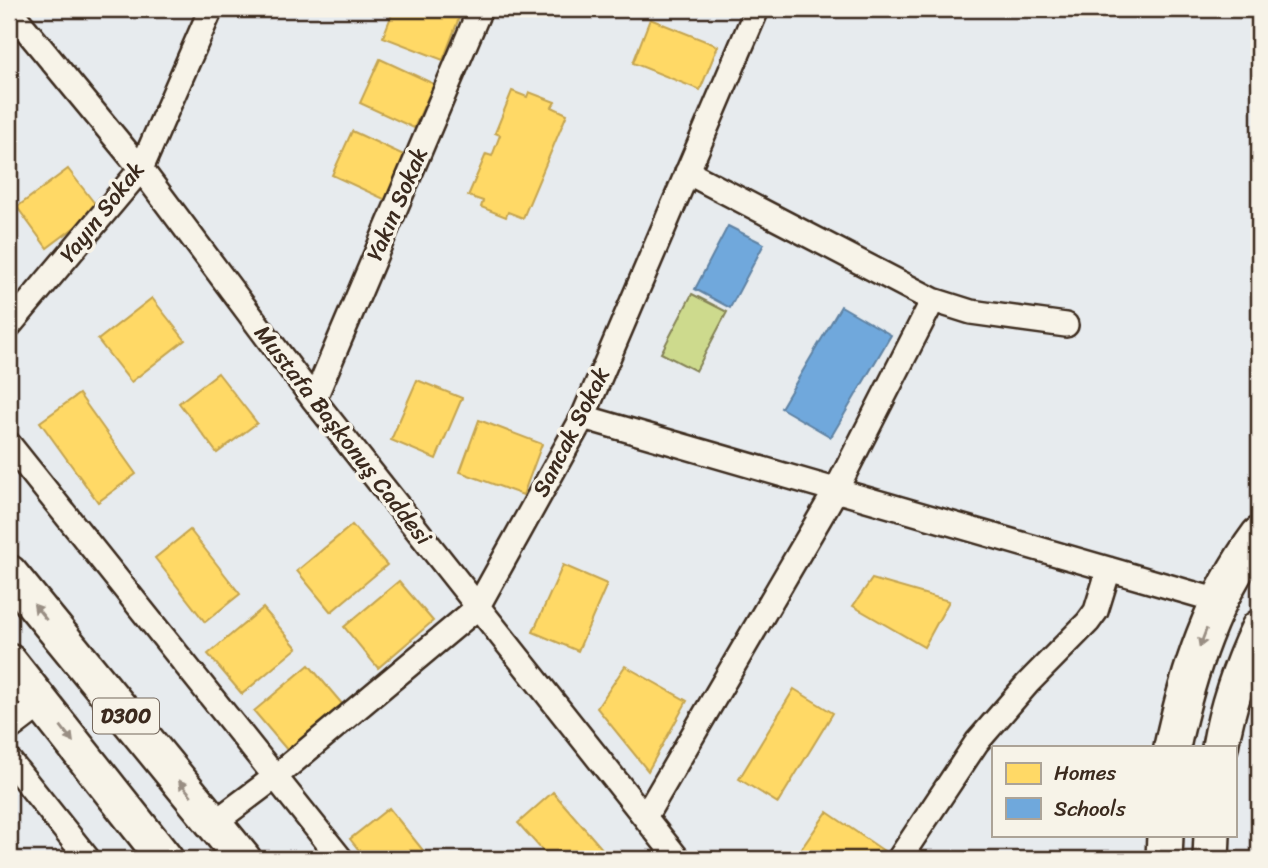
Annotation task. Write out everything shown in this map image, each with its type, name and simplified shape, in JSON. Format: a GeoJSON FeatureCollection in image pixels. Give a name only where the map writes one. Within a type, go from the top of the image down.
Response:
{"type":"FeatureCollection","features":[{"type":"Feature","properties":{"kind":"highway"},"geometry":{"type":"LineString","coordinates":[[1172,746],[1201,644],[1219,601],[1259,535]]}},
{"type":"Feature","properties":{"kind":"highway","name":"D300"},"geometry":{"type":"LineString","coordinates":[[9,573],[243,859]]}},
{"type":"Feature","properties":{"kind":"highway"},"geometry":{"type":"LineString","coordinates":[[1220,746],[1236,684],[1259,628]]}},
{"type":"Feature","properties":{"kind":"highway","name":"D300"},"geometry":{"type":"LineString","coordinates":[[9,662],[165,859]]}},
{"type":"Feature","properties":{"kind":"highway"},"geometry":{"type":"LineString","coordinates":[[1164,859],[1165,836]]}},
{"type":"Feature","properties":{"kind":"highway"},"geometry":{"type":"LineString","coordinates":[[1210,859],[1212,836]]}},
{"type":"Feature","properties":{"kind":"street","name":"Mustafa Başkonuş Caddesi"},"geometry":{"type":"LineString","coordinates":[[9,9],[141,169],[314,400],[678,859]]}},
{"type":"Feature","properties":{"kind":"street","name":"Yayın Sokak"},"geometry":{"type":"LineString","coordinates":[[9,326],[141,169],[211,9]]}},
{"type":"Feature","properties":{"kind":"street","name":"Yakın Sokak"},"geometry":{"type":"LineString","coordinates":[[314,400],[480,9]]}},
{"type":"Feature","properties":{"kind":"street","name":"Sancak Sokak"},"geometry":{"type":"LineString","coordinates":[[214,823],[275,777],[477,608],[583,418],[757,9]]}},
{"type":"Feature","properties":{"kind":"street"},"geometry":{"type":"LineString","coordinates":[[687,172],[933,300],[971,312],[1066,325]]}},
{"type":"Feature","properties":{"kind":"street"},"geometry":{"type":"LineString","coordinates":[[645,817],[836,490],[933,300]]}},
{"type":"Feature","properties":{"kind":"street"},"geometry":{"type":"LineString","coordinates":[[583,418],[1219,601]]}},
{"type":"Feature","properties":{"kind":"street"},"geometry":{"type":"LineString","coordinates":[[9,444],[341,859]]}},
{"type":"Feature","properties":{"kind":"street"},"geometry":{"type":"LineString","coordinates":[[899,859],[977,742],[1096,611],[1109,569]]}},
{"type":"Feature","properties":{"kind":"street"},"geometry":{"type":"LineString","coordinates":[[9,729],[43,703]]}},
{"type":"Feature","properties":{"kind":"street"},"geometry":{"type":"LineString","coordinates":[[9,760],[88,859]]}},
{"type":"Feature","properties":{"kind":"green space"},"geometry":{"type":"Polygon","coordinates":[[[692,294],[727,312],[696,371],[661,353],[692,294]]]}},
{"type":"Feature","properties":{"kind":"building: Homes"},"geometry":{"type":"Polygon","coordinates":[[[394,9],[462,10],[443,60],[383,37],[394,9]]]}},
{"type":"Feature","properties":{"kind":"building: Homes"},"geometry":{"type":"Polygon","coordinates":[[[650,19],[718,46],[700,90],[633,63],[650,19]]]}},
{"type":"Feature","properties":{"kind":"building: Homes"},"geometry":{"type":"Polygon","coordinates":[[[380,59],[434,84],[414,128],[360,103],[380,59]]]}},
{"type":"Feature","properties":{"kind":"building: Homes"},"geometry":{"type":"Polygon","coordinates":[[[512,91],[527,97],[529,92],[555,102],[552,107],[567,114],[523,218],[508,212],[506,217],[481,207],[483,201],[468,196],[486,154],[492,156],[500,135],[495,133],[512,91]]]}},
{"type":"Feature","properties":{"kind":"building: Homes"},"geometry":{"type":"Polygon","coordinates":[[[352,131],[406,156],[386,200],[332,175],[352,131]]]}},
{"type":"Feature","properties":{"kind":"building: Homes"},"geometry":{"type":"Polygon","coordinates":[[[68,169],[99,209],[47,248],[17,207],[68,169]]]}},
{"type":"Feature","properties":{"kind":"building: Homes"},"geometry":{"type":"Polygon","coordinates":[[[152,298],[185,340],[131,382],[98,340],[152,298]]]}},
{"type":"Feature","properties":{"kind":"building: Homes"},"geometry":{"type":"Polygon","coordinates":[[[218,373],[257,423],[217,453],[179,403],[218,373]]]}},
{"type":"Feature","properties":{"kind":"building: Homes"},"geometry":{"type":"Polygon","coordinates":[[[417,380],[462,398],[436,459],[391,440],[417,380]]]}},
{"type":"Feature","properties":{"kind":"building: Homes"},"geometry":{"type":"Polygon","coordinates":[[[79,394],[136,474],[98,502],[40,422],[79,394]]]}},
{"type":"Feature","properties":{"kind":"building: Homes"},"geometry":{"type":"Polygon","coordinates":[[[479,420],[542,444],[523,495],[460,472],[479,420]]]}},
{"type":"Feature","properties":{"kind":"building: Homes"},"geometry":{"type":"Polygon","coordinates":[[[352,525],[387,565],[331,612],[297,571],[352,525]]]}},
{"type":"Feature","properties":{"kind":"building: Homes"},"geometry":{"type":"Polygon","coordinates":[[[190,530],[240,594],[205,622],[155,558],[190,530]]]}},
{"type":"Feature","properties":{"kind":"building: Homes"},"geometry":{"type":"Polygon","coordinates":[[[563,565],[607,584],[578,651],[533,632],[563,565]]]}},
{"type":"Feature","properties":{"kind":"building: Homes"},"geometry":{"type":"Polygon","coordinates":[[[872,579],[949,601],[924,647],[853,606],[872,579]]]}},
{"type":"Feature","properties":{"kind":"building: Homes"},"geometry":{"type":"Polygon","coordinates":[[[399,581],[433,621],[378,668],[344,627],[399,581]]]}},
{"type":"Feature","properties":{"kind":"building: Homes"},"geometry":{"type":"Polygon","coordinates":[[[263,608],[297,648],[242,694],[208,654],[263,608]]]}},
{"type":"Feature","properties":{"kind":"building: Homes"},"geometry":{"type":"Polygon","coordinates":[[[309,665],[343,705],[288,751],[254,711],[309,665]]]}},
{"type":"Feature","properties":{"kind":"building: Homes"},"geometry":{"type":"Polygon","coordinates":[[[625,666],[687,701],[648,771],[597,708],[625,666]]]}},
{"type":"Feature","properties":{"kind":"building: Homes"},"geometry":{"type":"Polygon","coordinates":[[[794,689],[833,713],[778,803],[739,779],[794,689]]]}},
{"type":"Feature","properties":{"kind":"building: Homes"},"geometry":{"type":"Polygon","coordinates":[[[553,792],[611,859],[550,859],[518,823],[553,792]]]}},
{"type":"Feature","properties":{"kind":"building: Homes"},"geometry":{"type":"Polygon","coordinates":[[[389,808],[430,859],[366,859],[350,839],[389,808]]]}},
{"type":"Feature","properties":{"kind":"building: Homes"},"geometry":{"type":"Polygon","coordinates":[[[827,812],[887,853],[883,859],[803,859],[797,855],[827,812]]]}},
{"type":"Feature","properties":{"kind":"building: Schools"},"geometry":{"type":"Polygon","coordinates":[[[728,226],[764,244],[730,308],[695,289],[728,226]]]}},
{"type":"Feature","properties":{"kind":"building: Schools"},"geometry":{"type":"Polygon","coordinates":[[[841,306],[891,335],[831,437],[781,408],[841,306]]]}}]}
